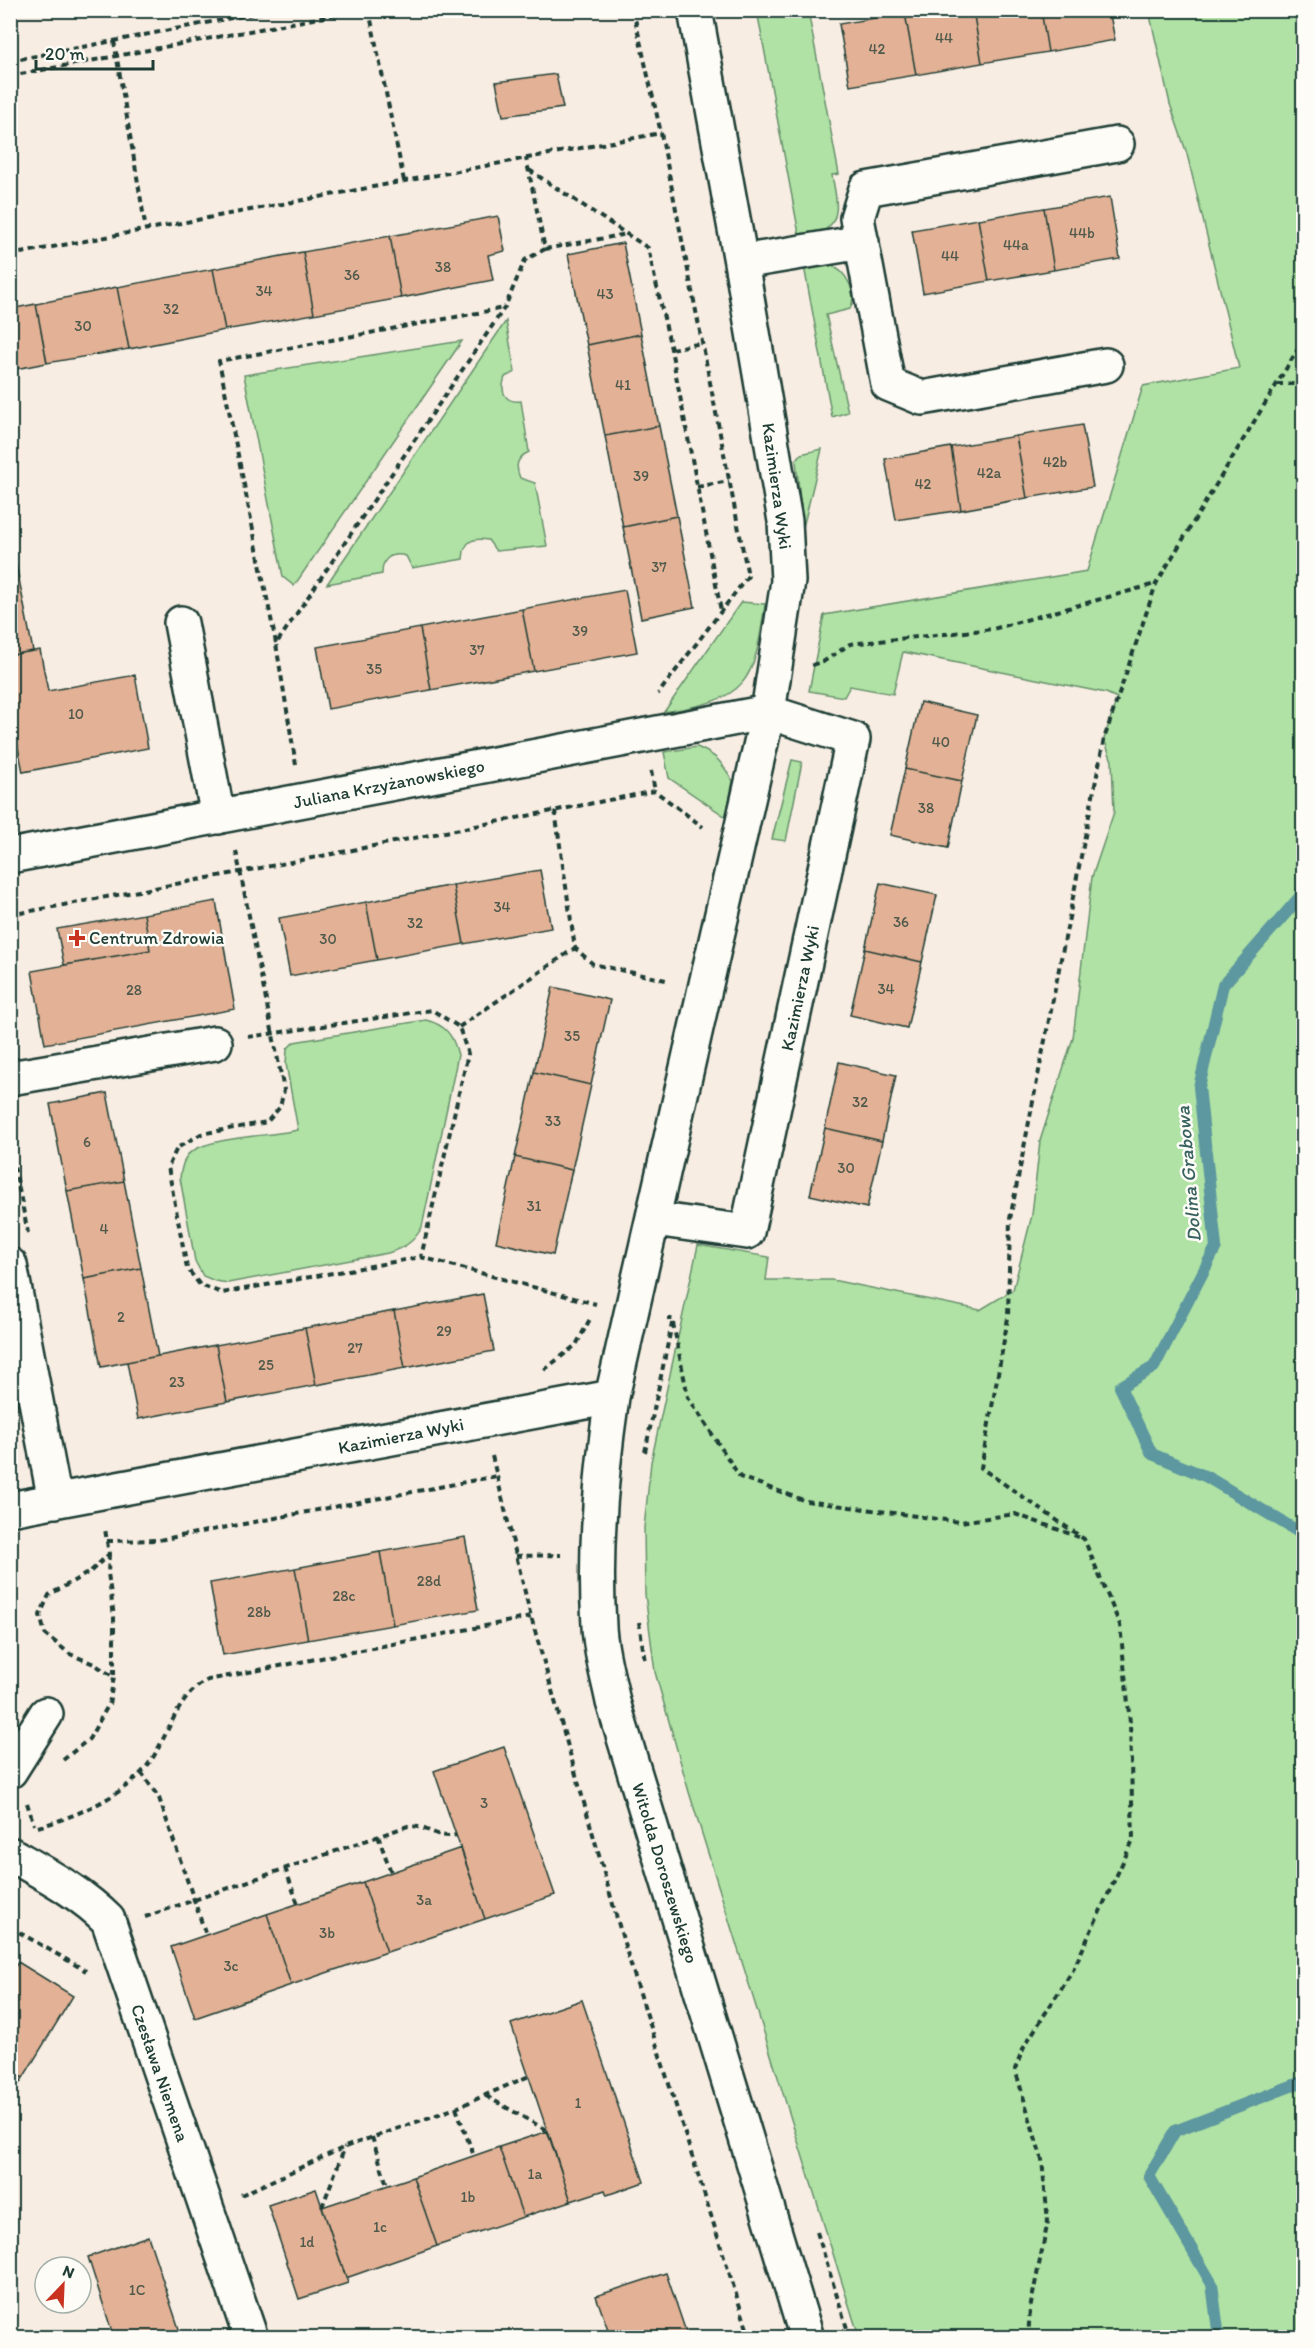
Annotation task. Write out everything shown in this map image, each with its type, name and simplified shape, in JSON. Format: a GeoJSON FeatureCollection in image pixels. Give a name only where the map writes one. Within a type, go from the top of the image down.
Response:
{"type":"FeatureCollection","features":[{"type":"Feature","properties":{"kind":"street","name":"Kazimierza Wyki"},"geometry":{"type":"LineString","coordinates":[[10,1509],[612,1397],[768,712],[788,581],[785,521],[695,10]]}},
{"type":"Feature","properties":{"kind":"street"},"geometry":{"type":"LineString","coordinates":[[1106,365],[922,398],[888,384],[857,218],[866,189],[1117,144]]}},
{"type":"Feature","properties":{"kind":"street"},"geometry":{"type":"LineString","coordinates":[[741,262],[862,242]]}},
{"type":"Feature","properties":{"kind":"street"},"geometry":{"type":"LineString","coordinates":[[181,623],[224,816]]}},
{"type":"Feature","properties":{"kind":"street","name":"Kazimierza Wyki"},"geometry":{"type":"LineString","coordinates":[[654,1219],[747,1232],[853,739],[768,712]]}},
{"type":"Feature","properties":{"kind":"street","name":"Juliana Krzyżanowskiego"},"geometry":{"type":"LineString","coordinates":[[10,856],[768,712]]}},
{"type":"Feature","properties":{"kind":"street"},"geometry":{"type":"LineString","coordinates":[[10,1078],[215,1043]]}},
{"type":"Feature","properties":{"kind":"street"},"geometry":{"type":"LineString","coordinates":[[10,1265],[55,1501]]}},
{"type":"Feature","properties":{"kind":"street","name":"Witolda Doroszewskiego"},"geometry":{"type":"LineString","coordinates":[[612,1397],[602,1468],[598,1555],[599,1628],[613,1702],[807,2337]]}},
{"type":"Feature","properties":{"kind":"street"},"geometry":{"type":"LineString","coordinates":[[10,1771],[46,1714]]}},
{"type":"Feature","properties":{"kind":"street","name":"Czesława Niemena"},"geometry":{"type":"LineString","coordinates":[[10,1854],[68,1887],[93,1905],[108,1920],[251,2337]]}},
{"type":"Feature","properties":{"kind":"path"},"geometry":{"type":"LineString","coordinates":[[10,61],[273,10]]}},
{"type":"Feature","properties":{"kind":"path"},"geometry":{"type":"LineString","coordinates":[[10,75],[361,10]]}},
{"type":"Feature","properties":{"kind":"path"},"geometry":{"type":"LineString","coordinates":[[369,10],[404,181]]}},
{"type":"Feature","properties":{"kind":"path"},"geometry":{"type":"LineString","coordinates":[[633,10],[661,133],[748,576],[654,699]]}},
{"type":"Feature","properties":{"kind":"path"},"geometry":{"type":"LineString","coordinates":[[114,41],[146,230]]}},
{"type":"Feature","properties":{"kind":"path"},"geometry":{"type":"LineString","coordinates":[[10,255],[661,133]]}},
{"type":"Feature","properties":{"kind":"path"},"geometry":{"type":"LineString","coordinates":[[526,159],[545,249]]}},
{"type":"Feature","properties":{"kind":"path"},"geometry":{"type":"LineString","coordinates":[[528,169],[648,248],[671,349],[721,611]]}},
{"type":"Feature","properties":{"kind":"path"},"geometry":{"type":"LineString","coordinates":[[276,644],[505,307],[525,260],[545,249],[627,234]]}},
{"type":"Feature","properties":{"kind":"path"},"geometry":{"type":"LineString","coordinates":[[297,767],[276,644],[219,361],[505,307]]}},
{"type":"Feature","properties":{"kind":"path"},"geometry":{"type":"LineString","coordinates":[[1029,2337],[1030,2309],[1048,2221],[1042,2160],[1015,2069],[1024,2045],[1073,1970],[1133,1840],[1130,1723],[1120,1625],[1084,1539],[981,1468],[1008,1318],[1010,1219],[1104,739],[1156,584],[1304,339]]}},
{"type":"Feature","properties":{"kind":"path"},"geometry":{"type":"LineString","coordinates":[[671,349],[702,344]]}},
{"type":"Feature","properties":{"kind":"path"},"geometry":{"type":"LineString","coordinates":[[1277,384],[1304,384]]}},
{"type":"Feature","properties":{"kind":"path"},"geometry":{"type":"LineString","coordinates":[[697,487],[729,481]]}},
{"type":"Feature","properties":{"kind":"path"},"geometry":{"type":"LineString","coordinates":[[801,668],[823,662],[850,644],[993,629],[1156,584]]}},
{"type":"Feature","properties":{"kind":"path"},"geometry":{"type":"LineString","coordinates":[[10,915],[240,873],[655,791],[705,828]]}},
{"type":"Feature","properties":{"kind":"path"},"geometry":{"type":"LineString","coordinates":[[555,811],[575,948],[593,964],[671,982]]}},
{"type":"Feature","properties":{"kind":"path"},"geometry":{"type":"LineString","coordinates":[[224,816],[240,873],[284,1090],[280,1107],[267,1122],[201,1134],[177,1148],[168,1167],[187,1268],[200,1285],[222,1293],[421,1257],[598,1305]]}},
{"type":"Feature","properties":{"kind":"path"},"geometry":{"type":"LineString","coordinates":[[459,1027],[575,948]]}},
{"type":"Feature","properties":{"kind":"path"},"geometry":{"type":"LineString","coordinates":[[215,1043],[272,1032],[432,1010],[459,1027],[468,1054],[421,1257]]}},
{"type":"Feature","properties":{"kind":"path"},"geometry":{"type":"LineString","coordinates":[[10,1146],[29,1238]]}},
{"type":"Feature","properties":{"kind":"path"},"geometry":{"type":"LineString","coordinates":[[539,1375],[576,1345],[602,1295]]}},
{"type":"Feature","properties":{"kind":"path"},"geometry":{"type":"LineString","coordinates":[[673,1320],[688,1397],[740,1477],[806,1501],[960,1522],[1014,1514],[1084,1539]]}},
{"type":"Feature","properties":{"kind":"path"},"geometry":{"type":"LineString","coordinates":[[483,1421],[531,1617],[624,1943],[750,2337]]}},
{"type":"Feature","properties":{"kind":"path"},"geometry":{"type":"LineString","coordinates":[[107,1541],[159,1540],[497,1476]]}},
{"type":"Feature","properties":{"kind":"path"},"geometry":{"type":"LineString","coordinates":[[55,1766],[89,1739],[109,1704],[114,1677],[114,1617],[108,1573],[109,1554],[98,1492]]}},
{"type":"Feature","properties":{"kind":"path"},"geometry":{"type":"LineString","coordinates":[[109,1554],[91,1571],[49,1595],[40,1615],[45,1634],[70,1654],[94,1664],[114,1677]]}},
{"type":"Feature","properties":{"kind":"path"},"geometry":{"type":"LineString","coordinates":[[26,1800],[35,1828],[67,1819],[129,1784],[149,1763],[190,1692],[208,1680],[531,1617]]}},
{"type":"Feature","properties":{"kind":"path"},"geometry":{"type":"LineString","coordinates":[[141,1772],[159,1798],[206,1935]]}},
{"type":"Feature","properties":{"kind":"path"},"geometry":{"type":"LineString","coordinates":[[141,1918],[408,1826],[415,1826],[446,1838],[456,1835]]}},
{"type":"Feature","properties":{"kind":"path"},"geometry":{"type":"LineString","coordinates":[[378,1836],[391,1872]]}},
{"type":"Feature","properties":{"kind":"path"},"geometry":{"type":"LineString","coordinates":[[285,1868],[298,1904]]}},
{"type":"Feature","properties":{"kind":"path"},"geometry":{"type":"LineString","coordinates":[[246,2193],[345,2147],[456,2108],[529,2076]]}},
{"type":"Feature","properties":{"kind":"path"},"geometry":{"type":"LineString","coordinates":[[486,2096],[548,2130]]}},
{"type":"Feature","properties":{"kind":"path"},"geometry":{"type":"LineString","coordinates":[[456,2108],[474,2156]]}},
{"type":"Feature","properties":{"kind":"path"},"geometry":{"type":"LineString","coordinates":[[372,2137],[387,2186]]}},
{"type":"Feature","properties":{"kind":"path"},"geometry":{"type":"LineString","coordinates":[[322,2207],[345,2147]]}},
{"type":"Feature","properties":{"kind":"green space"},"geometry":{"type":"Polygon","coordinates":[[[757,11],[808,11],[839,174],[832,175],[836,198],[834,220],[821,232],[799,234],[757,11]]]}},
{"type":"Feature","properties":{"kind":"green space"},"geometry":{"type":"Polygon","coordinates":[[[1149,11],[1303,11],[1303,2337],[859,2337],[689,1792],[655,1672],[645,1594],[644,1528],[651,1462],[698,1245],[769,1257],[766,1280],[832,1280],[980,1310],[1013,1290],[1032,1215],[1040,1141],[1073,1038],[1092,877],[1114,812],[1112,761],[1104,739],[1117,698],[1106,693],[903,652],[893,694],[850,686],[844,697],[809,691],[824,615],[1087,571],[1143,386],[1239,368],[1187,154],[1170,104],[1149,11]]]}},
{"type":"Feature","properties":{"kind":"green space"},"geometry":{"type":"Polygon","coordinates":[[[829,265],[841,272],[849,283],[853,296],[850,309],[826,315],[848,412],[832,417],[804,266],[829,265]]]}},
{"type":"Feature","properties":{"kind":"green space"},"geometry":{"type":"Polygon","coordinates":[[[506,321],[515,372],[505,377],[503,391],[507,398],[521,401],[529,452],[519,460],[517,470],[520,478],[535,483],[547,546],[496,551],[488,540],[477,539],[469,542],[463,559],[412,568],[406,556],[396,555],[386,560],[382,574],[327,584],[506,321]]]}},
{"type":"Feature","properties":{"kind":"green space"},"geometry":{"type":"Polygon","coordinates":[[[462,341],[294,586],[283,577],[244,375],[462,341]]]}},
{"type":"Feature","properties":{"kind":"green space"},"geometry":{"type":"Polygon","coordinates":[[[822,449],[803,528],[796,461],[801,454],[822,449]]]}},
{"type":"Feature","properties":{"kind":"green space"},"geometry":{"type":"Polygon","coordinates":[[[741,602],[765,604],[756,653],[742,683],[730,693],[714,701],[664,712],[741,602]]]}},
{"type":"Feature","properties":{"kind":"green space"},"geometry":{"type":"Polygon","coordinates":[[[697,747],[718,760],[733,781],[726,817],[669,778],[664,752],[697,747]]]}},
{"type":"Feature","properties":{"kind":"green space"},"geometry":{"type":"Polygon","coordinates":[[[792,760],[802,762],[786,841],[772,839],[792,760]]]}},
{"type":"Feature","properties":{"kind":"green space"},"geometry":{"type":"Polygon","coordinates":[[[426,1020],[439,1025],[448,1032],[458,1055],[422,1227],[416,1237],[404,1247],[388,1253],[228,1283],[203,1276],[195,1261],[180,1178],[188,1154],[212,1143],[298,1130],[286,1064],[287,1049],[294,1042],[426,1020]]]}},
{"type":"Feature","properties":{"kind":"building"},"geometry":{"type":"Polygon","coordinates":[[[920,10],[973,10],[982,63],[916,75],[905,13],[920,10]]]}},
{"type":"Feature","properties":{"kind":"building"},"geometry":{"type":"Polygon","coordinates":[[[973,10],[1041,10],[1048,52],[982,63],[973,10]]]}},
{"type":"Feature","properties":{"kind":"building"},"geometry":{"type":"Polygon","coordinates":[[[1041,10],[1109,10],[1115,40],[1048,52],[1041,10]]]}},
{"type":"Feature","properties":{"kind":"building"},"geometry":{"type":"Polygon","coordinates":[[[905,13],[916,75],[850,86],[839,24],[905,13]]]}},
{"type":"Feature","properties":{"kind":"building"},"geometry":{"type":"Polygon","coordinates":[[[556,74],[563,108],[503,116],[496,82],[556,74]]]}},
{"type":"Feature","properties":{"kind":"building"},"geometry":{"type":"Polygon","coordinates":[[[1110,197],[1120,259],[1054,270],[1044,208],[1110,197]]]}},
{"type":"Feature","properties":{"kind":"building"},"geometry":{"type":"Polygon","coordinates":[[[1044,208],[1054,270],[989,281],[978,219],[1044,208]]]}},
{"type":"Feature","properties":{"kind":"building"},"geometry":{"type":"Polygon","coordinates":[[[498,216],[505,251],[488,255],[493,280],[401,298],[390,236],[498,216]]]}},
{"type":"Feature","properties":{"kind":"building"},"geometry":{"type":"Polygon","coordinates":[[[978,219],[989,281],[923,293],[912,230],[978,219]]]}},
{"type":"Feature","properties":{"kind":"building"},"geometry":{"type":"Polygon","coordinates":[[[390,236],[401,298],[314,314],[303,252],[390,236]]]}},
{"type":"Feature","properties":{"kind":"building"},"geometry":{"type":"Polygon","coordinates":[[[623,243],[641,334],[587,345],[568,254],[623,243]]]}},
{"type":"Feature","properties":{"kind":"building"},"geometry":{"type":"Polygon","coordinates":[[[303,252],[314,314],[225,330],[213,269],[303,252]]]}},
{"type":"Feature","properties":{"kind":"building"},"geometry":{"type":"Polygon","coordinates":[[[213,269],[225,330],[129,349],[117,287],[213,269]]]}},
{"type":"Feature","properties":{"kind":"building"},"geometry":{"type":"Polygon","coordinates":[[[117,287],[129,349],[47,363],[36,304],[117,287]]]}},
{"type":"Feature","properties":{"kind":"building"},"geometry":{"type":"Polygon","coordinates":[[[36,304],[47,363],[10,370],[10,309],[36,304]]]}},
{"type":"Feature","properties":{"kind":"building"},"geometry":{"type":"Polygon","coordinates":[[[641,334],[659,426],[605,436],[587,345],[641,334]]]}},
{"type":"Feature","properties":{"kind":"building"},"geometry":{"type":"Polygon","coordinates":[[[1082,425],[1093,487],[1027,498],[1016,436],[1082,425]]]}},
{"type":"Feature","properties":{"kind":"building"},"geometry":{"type":"Polygon","coordinates":[[[659,426],[677,516],[623,527],[605,436],[659,426]]]}},
{"type":"Feature","properties":{"kind":"building"},"geometry":{"type":"Polygon","coordinates":[[[1016,436],[1027,498],[961,510],[951,447],[1016,436]]]}},
{"type":"Feature","properties":{"kind":"building"},"geometry":{"type":"Polygon","coordinates":[[[951,447],[961,510],[896,520],[885,459],[951,447]]]}},
{"type":"Feature","properties":{"kind":"building"},"geometry":{"type":"Polygon","coordinates":[[[677,516],[695,607],[641,618],[623,527],[677,516]]]}},
{"type":"Feature","properties":{"kind":"building"},"geometry":{"type":"Polygon","coordinates":[[[10,533],[16,564],[10,565],[10,533]]]}},
{"type":"Feature","properties":{"kind":"building"},"geometry":{"type":"Polygon","coordinates":[[[16,564],[33,651],[10,655],[10,565],[16,564]]]}},
{"type":"Feature","properties":{"kind":"building"},"geometry":{"type":"Polygon","coordinates":[[[625,590],[637,652],[534,671],[522,609],[625,590]]]}},
{"type":"Feature","properties":{"kind":"building"},"geometry":{"type":"Polygon","coordinates":[[[522,609],[534,671],[431,690],[420,628],[522,609]]]}},
{"type":"Feature","properties":{"kind":"building"},"geometry":{"type":"Polygon","coordinates":[[[420,628],[431,690],[328,709],[317,647],[420,628]]]}},
{"type":"Feature","properties":{"kind":"building"},"geometry":{"type":"Polygon","coordinates":[[[40,650],[48,691],[135,675],[148,748],[23,772],[16,737],[10,738],[10,655],[40,650]]]}},
{"type":"Feature","properties":{"kind":"building"},"geometry":{"type":"Polygon","coordinates":[[[920,702],[977,715],[962,781],[905,769],[920,702]]]}},
{"type":"Feature","properties":{"kind":"building"},"geometry":{"type":"Polygon","coordinates":[[[905,769],[962,781],[948,848],[890,835],[905,769]]]}},
{"type":"Feature","properties":{"kind":"building"},"geometry":{"type":"Polygon","coordinates":[[[540,870],[551,928],[464,944],[453,885],[540,870]]]}},
{"type":"Feature","properties":{"kind":"building"},"geometry":{"type":"Polygon","coordinates":[[[880,883],[937,895],[922,962],[865,949],[880,883]]]}},
{"type":"Feature","properties":{"kind":"building"},"geometry":{"type":"Polygon","coordinates":[[[453,885],[464,944],[377,960],[366,902],[453,885]]]}},
{"type":"Feature","properties":{"kind":"building"},"geometry":{"type":"Polygon","coordinates":[[[216,901],[235,1009],[45,1044],[32,971],[150,950],[144,914],[216,901]]]}},
{"type":"Feature","properties":{"kind":"building"},"geometry":{"type":"Polygon","coordinates":[[[366,902],[377,960],[290,976],[279,918],[366,902]]]}},
{"type":"Feature","properties":{"kind":"building"},"geometry":{"type":"Polygon","coordinates":[[[144,914],[150,950],[64,965],[57,929],[144,914]]]}},
{"type":"Feature","properties":{"kind":"building"},"geometry":{"type":"Polygon","coordinates":[[[865,949],[922,962],[907,1028],[850,1015],[865,949]]]}},
{"type":"Feature","properties":{"kind":"building"},"geometry":{"type":"Polygon","coordinates":[[[553,987],[610,1000],[591,1085],[534,1072],[553,987]]]}},
{"type":"Feature","properties":{"kind":"building"},"geometry":{"type":"Polygon","coordinates":[[[839,1062],[896,1075],[882,1141],[825,1128],[839,1062]]]}},
{"type":"Feature","properties":{"kind":"building"},"geometry":{"type":"Polygon","coordinates":[[[534,1072],[591,1085],[572,1170],[515,1157],[534,1072]]]}},
{"type":"Feature","properties":{"kind":"building"},"geometry":{"type":"Polygon","coordinates":[[[107,1093],[124,1181],[67,1191],[50,1104],[107,1093]]]}},
{"type":"Feature","properties":{"kind":"building"},"geometry":{"type":"Polygon","coordinates":[[[825,1128],[882,1141],[867,1208],[810,1195],[825,1128]]]}},
{"type":"Feature","properties":{"kind":"building"},"geometry":{"type":"Polygon","coordinates":[[[515,1157],[572,1170],[553,1255],[496,1242],[515,1157]]]}},
{"type":"Feature","properties":{"kind":"building"},"geometry":{"type":"Polygon","coordinates":[[[124,1181],[141,1268],[84,1279],[67,1191],[124,1181]]]}},
{"type":"Feature","properties":{"kind":"building"},"geometry":{"type":"Polygon","coordinates":[[[141,1268],[158,1356],[101,1367],[84,1279],[141,1268]]]}},
{"type":"Feature","properties":{"kind":"building"},"geometry":{"type":"Polygon","coordinates":[[[483,1294],[494,1351],[405,1368],[394,1311],[483,1294]]]}},
{"type":"Feature","properties":{"kind":"building"},"geometry":{"type":"Polygon","coordinates":[[[394,1311],[405,1368],[316,1385],[305,1328],[394,1311]]]}},
{"type":"Feature","properties":{"kind":"building"},"geometry":{"type":"Polygon","coordinates":[[[305,1328],[316,1385],[227,1402],[216,1345],[305,1328]]]}},
{"type":"Feature","properties":{"kind":"building"},"geometry":{"type":"Polygon","coordinates":[[[216,1345],[227,1402],[138,1419],[127,1362],[216,1345]]]}},
{"type":"Feature","properties":{"kind":"building"},"geometry":{"type":"Polygon","coordinates":[[[465,1537],[478,1610],[393,1625],[380,1552],[465,1537]]]}},
{"type":"Feature","properties":{"kind":"building"},"geometry":{"type":"Polygon","coordinates":[[[380,1552],[393,1625],[308,1640],[295,1568],[380,1552]]]}},
{"type":"Feature","properties":{"kind":"building"},"geometry":{"type":"Polygon","coordinates":[[[295,1568],[308,1640],[223,1655],[210,1583],[295,1568]]]}},
{"type":"Feature","properties":{"kind":"building"},"geometry":{"type":"Polygon","coordinates":[[[504,1747],[555,1895],[485,1919],[434,1771],[504,1747]]]}},
{"type":"Feature","properties":{"kind":"building"},"geometry":{"type":"Polygon","coordinates":[[[461,1848],[485,1919],[387,1952],[363,1882],[461,1848]]]}},
{"type":"Feature","properties":{"kind":"building"},"geometry":{"type":"Polygon","coordinates":[[[363,1882],[387,1952],[291,1985],[267,1914],[363,1882]]]}},
{"type":"Feature","properties":{"kind":"building"},"geometry":{"type":"Polygon","coordinates":[[[267,1914],[291,1985],[195,2018],[171,1947],[267,1914]]]}},
{"type":"Feature","properties":{"kind":"building"},"geometry":{"type":"Polygon","coordinates":[[[18,1962],[73,1996],[23,2078],[10,2071],[10,1974],[18,1962]]]}},
{"type":"Feature","properties":{"kind":"building"},"geometry":{"type":"Polygon","coordinates":[[[582,2000],[644,2182],[607,2195],[605,2190],[571,2201],[511,2024],[582,2000]]]}},
{"type":"Feature","properties":{"kind":"building"},"geometry":{"type":"Polygon","coordinates":[[[10,2071],[23,2078],[10,2098],[10,2071]]]}},
{"type":"Feature","properties":{"kind":"building"},"geometry":{"type":"Polygon","coordinates":[[[548,2131],[571,2201],[523,2217],[499,2147],[548,2131]]]}},
{"type":"Feature","properties":{"kind":"building"},"geometry":{"type":"Polygon","coordinates":[[[499,2147],[523,2217],[437,2246],[413,2177],[499,2147]]]}},
{"type":"Feature","properties":{"kind":"building"},"geometry":{"type":"Polygon","coordinates":[[[413,2177],[437,2246],[346,2278],[322,2207],[413,2177]]]}},
{"type":"Feature","properties":{"kind":"building"},"geometry":{"type":"Polygon","coordinates":[[[316,2189],[348,2283],[299,2299],[268,2205],[316,2189]]]}},
{"type":"Feature","properties":{"kind":"building"},"geometry":{"type":"Polygon","coordinates":[[[148,2236],[182,2338],[114,2338],[93,2273],[93,2255],[148,2236]]]}},
{"type":"Feature","properties":{"kind":"building"},"geometry":{"type":"Polygon","coordinates":[[[666,2273],[688,2338],[611,2338],[596,2296],[666,2273]]]}},
{"type":"Feature","properties":{"kind":"waterway","name":"Dolina Grabowa"},"geometry":{"type":"LineString","coordinates":[[1304,888],[1299,898],[1223,985],[1199,1087],[1216,1247],[1154,1367],[1120,1387],[1152,1454],[1207,1477],[1304,1535]]}},
{"type":"Feature","properties":{"kind":"waterway","name":"Dolina Grabowa"},"geometry":{"type":"LineString","coordinates":[[1219,2338],[1212,2284],[1149,2176],[1175,2131],[1304,2081]]}},
{"type":"Feature","properties":{"kind":"place","name":"Centrum Zdrowia"},"geometry":{"type":"Point","coordinates":[77,938]}}]}
